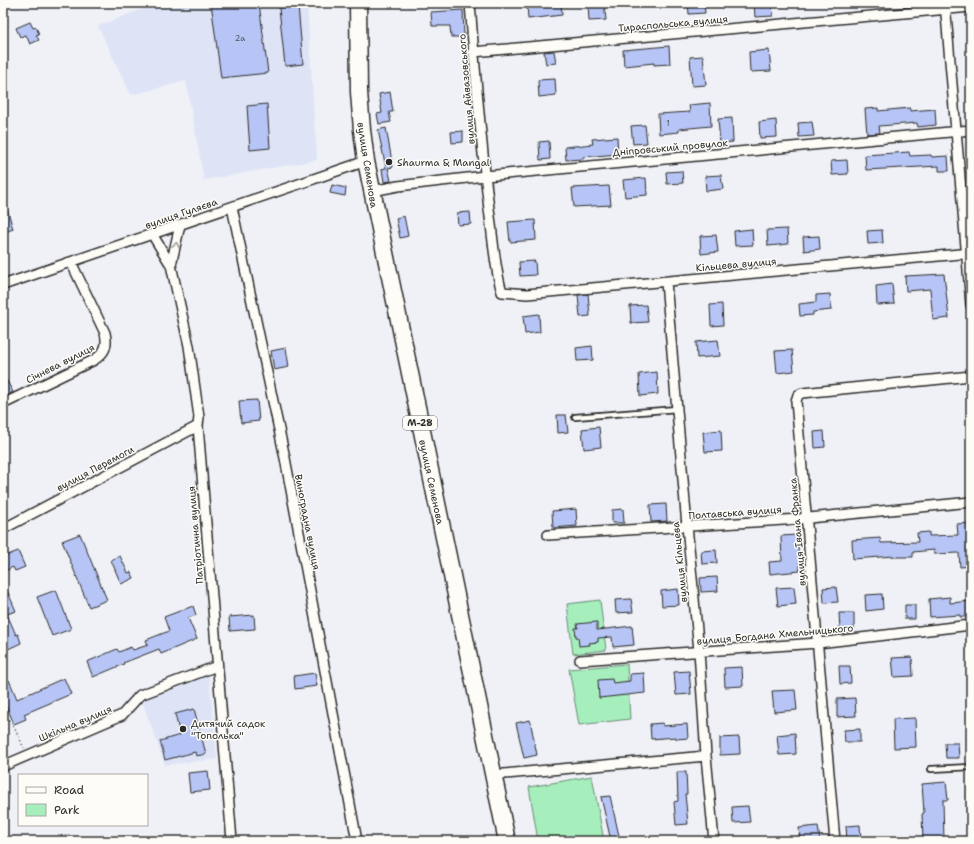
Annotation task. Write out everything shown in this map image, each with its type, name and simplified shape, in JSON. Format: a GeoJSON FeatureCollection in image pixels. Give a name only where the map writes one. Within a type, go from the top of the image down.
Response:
{"type":"FeatureCollection","features":[{"type":"Feature","properties":{"kind":"highway","name":"вулиця Семенова"},"geometry":{"type":"LineString","coordinates":[[358,3],[359,92],[366,160],[507,841]]}},
{"type":"Feature","properties":{"kind":"street","name":"вулиця Айвазовського"},"geometry":{"type":"LineString","coordinates":[[470,3],[485,176],[498,273],[502,292]]}},
{"type":"Feature","properties":{"kind":"street","name":"Тираспольська вулиця"},"geometry":{"type":"LineString","coordinates":[[474,52],[945,6],[971,7]]}},
{"type":"Feature","properties":{"kind":"street"},"geometry":{"type":"LineString","coordinates":[[945,6],[969,253],[971,305]]}},
{"type":"Feature","properties":{"kind":"street","name":"Дніпровський провулок"},"geometry":{"type":"LineString","coordinates":[[372,191],[398,186],[485,176],[971,130]]}},
{"type":"Feature","properties":{"kind":"street","name":"вулиця Гуляєва"},"geometry":{"type":"LineString","coordinates":[[3,285],[366,160]]}},
{"type":"Feature","properties":{"kind":"street","name":"Виноградна вулиця"},"geometry":{"type":"LineString","coordinates":[[232,207],[285,458],[357,841]]}},
{"type":"Feature","properties":{"kind":"street"},"geometry":{"type":"LineString","coordinates":[[171,265],[180,224]]}},
{"type":"Feature","properties":{"kind":"street","name":"Патріотична вулиця"},"geometry":{"type":"LineString","coordinates":[[152,234],[171,265],[189,346],[199,417],[198,426],[232,841]]}},
{"type":"Feature","properties":{"kind":"street","name":"Кільцева вулиця"},"geometry":{"type":"LineString","coordinates":[[502,292],[527,294],[969,253]]}},
{"type":"Feature","properties":{"kind":"street","name":"Січнева вулиця"},"geometry":{"type":"LineString","coordinates":[[3,404],[94,360],[102,355],[106,349],[107,341],[105,333],[71,262]]}},
{"type":"Feature","properties":{"kind":"street","name":"вулиця Кільцева"},"geometry":{"type":"LineString","coordinates":[[666,282],[699,651],[706,756],[714,841]]}},
{"type":"Feature","properties":{"kind":"street","name":"вулиця Івана Франка"},"geometry":{"type":"LineString","coordinates":[[835,841],[796,401],[798,395],[802,393],[971,376]]}},
{"type":"Feature","properties":{"kind":"street","name":"вулиця Перемоги"},"geometry":{"type":"LineString","coordinates":[[3,529],[198,426]]}},
{"type":"Feature","properties":{"kind":"street","name":"Полтавська вулиця"},"geometry":{"type":"LineString","coordinates":[[548,535],[806,517],[971,502]]}},
{"type":"Feature","properties":{"kind":"street","name":"вулиця Богдана Хмельницького"},"geometry":{"type":"LineString","coordinates":[[580,660],[818,643],[971,626]]}},
{"type":"Feature","properties":{"kind":"street","name":"Шкільна вулиця"},"geometry":{"type":"LineString","coordinates":[[3,766],[122,715],[140,695],[217,666]]}},
{"type":"Feature","properties":{"kind":"street"},"geometry":{"type":"LineString","coordinates":[[493,775],[706,756]]}},
{"type":"Feature","properties":{"kind":"lane"},"geometry":{"type":"LineString","coordinates":[[575,417],[677,409]]}},
{"type":"Feature","properties":{"kind":"lane"},"geometry":{"type":"LineString","coordinates":[[931,769],[971,767]]}},
{"type":"Feature","properties":{"kind":"path"},"geometry":{"type":"LineString","coordinates":[[3,714],[12,722],[27,755]]}},
{"type":"Feature","properties":{"kind":"shaded area"},"geometry":{"type":"Polygon","coordinates":[[[144,3],[307,3],[317,160],[204,180],[186,81],[131,95],[98,26],[145,8],[144,3]]]}},
{"type":"Feature","properties":{"kind":"shaded area","name":"Дитячий садок \"Тополька\""},"geometry":{"type":"Polygon","coordinates":[[[209,675],[217,759],[165,765],[141,698],[209,675]]]}},
{"type":"Feature","properties":{"kind":"green space"},"geometry":{"type":"Polygon","coordinates":[[[600,600],[606,650],[573,654],[567,604],[600,600]]]}},
{"type":"Feature","properties":{"kind":"green space"},"geometry":{"type":"Polygon","coordinates":[[[627,664],[630,719],[579,725],[569,669],[627,664]]]}},
{"type":"Feature","properties":{"kind":"green space"},"geometry":{"type":"Polygon","coordinates":[[[592,776],[604,841],[538,841],[529,787],[592,776]]]}},
{"type":"Feature","properties":{"kind":"building"},"geometry":{"type":"Polygon","coordinates":[[[211,3],[259,3],[268,73],[221,78],[211,3]]]}},
{"type":"Feature","properties":{"kind":"building"},"geometry":{"type":"Polygon","coordinates":[[[527,3],[561,3],[562,15],[528,19],[527,3]]]}},
{"type":"Feature","properties":{"kind":"building"},"geometry":{"type":"Polygon","coordinates":[[[588,3],[604,3],[606,20],[589,21],[588,3]]]}},
{"type":"Feature","properties":{"kind":"building"},"geometry":{"type":"Polygon","coordinates":[[[688,3],[704,3],[705,13],[689,14],[688,3]]]}},
{"type":"Feature","properties":{"kind":"building"},"geometry":{"type":"Polygon","coordinates":[[[754,3],[772,3],[773,16],[755,17],[754,3]]]}},
{"type":"Feature","properties":{"kind":"building"},"geometry":{"type":"Polygon","coordinates":[[[298,6],[303,64],[285,66],[279,8],[298,6]]]}},
{"type":"Feature","properties":{"kind":"building"},"geometry":{"type":"Polygon","coordinates":[[[463,10],[464,37],[451,37],[450,26],[432,26],[431,12],[463,10]]]}},
{"type":"Feature","properties":{"kind":"building"},"geometry":{"type":"Polygon","coordinates":[[[30,22],[33,28],[36,27],[39,34],[36,35],[39,40],[30,44],[26,35],[20,37],[16,28],[30,22]]]}},
{"type":"Feature","properties":{"kind":"building"},"geometry":{"type":"Polygon","coordinates":[[[669,46],[670,64],[654,65],[654,63],[624,66],[623,50],[669,46]]]}},
{"type":"Feature","properties":{"kind":"building"},"geometry":{"type":"Polygon","coordinates":[[[769,50],[771,71],[750,72],[749,52],[769,50]]]}},
{"type":"Feature","properties":{"kind":"building"},"geometry":{"type":"Polygon","coordinates":[[[554,51],[556,63],[546,64],[544,52],[554,51]]]}},
{"type":"Feature","properties":{"kind":"building"},"geometry":{"type":"Polygon","coordinates":[[[703,56],[706,85],[692,86],[690,57],[703,56]]]}},
{"type":"Feature","properties":{"kind":"building"},"geometry":{"type":"Polygon","coordinates":[[[555,79],[556,95],[539,97],[538,80],[555,79]]]}},
{"type":"Feature","properties":{"kind":"building"},"geometry":{"type":"Polygon","coordinates":[[[390,92],[393,112],[389,112],[391,122],[379,124],[377,114],[382,113],[379,94],[390,92]]]}},
{"type":"Feature","properties":{"kind":"building"},"geometry":{"type":"Polygon","coordinates":[[[710,103],[711,126],[679,129],[679,132],[659,134],[658,114],[690,112],[689,105],[710,103]]]}},
{"type":"Feature","properties":{"kind":"building"},"geometry":{"type":"Polygon","coordinates":[[[267,104],[270,148],[250,150],[247,106],[267,104]]]}},
{"type":"Feature","properties":{"kind":"building"},"geometry":{"type":"Polygon","coordinates":[[[878,108],[878,111],[910,108],[910,111],[935,109],[936,125],[918,127],[917,123],[879,126],[880,133],[867,134],[865,109],[878,108]]]}},
{"type":"Feature","properties":{"kind":"building"},"geometry":{"type":"Polygon","coordinates":[[[732,118],[733,142],[720,143],[718,119],[732,118]]]}},
{"type":"Feature","properties":{"kind":"building"},"geometry":{"type":"Polygon","coordinates":[[[776,120],[777,137],[760,138],[759,122],[776,120]]]}},
{"type":"Feature","properties":{"kind":"building"},"geometry":{"type":"Polygon","coordinates":[[[812,122],[814,136],[799,137],[798,123],[812,122]]]}},
{"type":"Feature","properties":{"kind":"building"},"geometry":{"type":"Polygon","coordinates":[[[645,125],[647,143],[633,144],[631,126],[645,125]]]}},
{"type":"Feature","properties":{"kind":"building"},"geometry":{"type":"Polygon","coordinates":[[[386,128],[393,167],[388,168],[391,181],[384,182],[382,169],[386,168],[378,130],[386,128]]]}},
{"type":"Feature","properties":{"kind":"building"},"geometry":{"type":"Polygon","coordinates":[[[463,131],[463,142],[452,143],[451,132],[463,131]]]}},
{"type":"Feature","properties":{"kind":"building"},"geometry":{"type":"Polygon","coordinates":[[[617,137],[618,154],[566,160],[565,147],[593,144],[592,139],[617,137]]]}},
{"type":"Feature","properties":{"kind":"building"},"geometry":{"type":"Polygon","coordinates":[[[549,141],[550,159],[540,160],[539,142],[549,141]]]}},
{"type":"Feature","properties":{"kind":"building"},"geometry":{"type":"Polygon","coordinates":[[[909,152],[910,156],[948,156],[949,171],[939,171],[939,166],[866,170],[865,155],[909,152]]]}},
{"type":"Feature","properties":{"kind":"building"},"geometry":{"type":"Polygon","coordinates":[[[847,160],[848,174],[832,175],[831,161],[847,160]]]}},
{"type":"Feature","properties":{"kind":"building"},"geometry":{"type":"Polygon","coordinates":[[[682,171],[683,183],[667,184],[666,172],[682,171]]]}},
{"type":"Feature","properties":{"kind":"building"},"geometry":{"type":"Polygon","coordinates":[[[721,175],[723,189],[706,191],[705,176],[721,175]]]}},
{"type":"Feature","properties":{"kind":"building"},"geometry":{"type":"Polygon","coordinates":[[[646,178],[647,195],[625,197],[623,180],[646,178]]]}},
{"type":"Feature","properties":{"kind":"building"},"geometry":{"type":"Polygon","coordinates":[[[332,185],[346,188],[345,196],[330,193],[332,185]]]}},
{"type":"Feature","properties":{"kind":"building"},"geometry":{"type":"Polygon","coordinates":[[[609,186],[611,205],[574,207],[572,188],[609,186]]]}},
{"type":"Feature","properties":{"kind":"building"},"geometry":{"type":"Polygon","coordinates":[[[3,201],[5,201],[13,229],[3,233],[3,201]]]}},
{"type":"Feature","properties":{"kind":"building"},"geometry":{"type":"Polygon","coordinates":[[[470,212],[471,224],[458,225],[457,213],[470,212]]]}},
{"type":"Feature","properties":{"kind":"building"},"geometry":{"type":"Polygon","coordinates":[[[404,216],[408,236],[400,238],[396,218],[404,216]]]}},
{"type":"Feature","properties":{"kind":"building"},"geometry":{"type":"Polygon","coordinates":[[[535,220],[536,240],[510,242],[508,222],[535,220]]]}},
{"type":"Feature","properties":{"kind":"building"},"geometry":{"type":"Polygon","coordinates":[[[752,229],[753,245],[735,246],[734,231],[752,229]]]}},
{"type":"Feature","properties":{"kind":"building"},"geometry":{"type":"Polygon","coordinates":[[[787,229],[788,244],[768,246],[767,230],[787,229]]]}},
{"type":"Feature","properties":{"kind":"building"},"geometry":{"type":"Polygon","coordinates":[[[882,230],[883,243],[868,244],[867,231],[882,230]]]}},
{"type":"Feature","properties":{"kind":"building"},"geometry":{"type":"Polygon","coordinates":[[[716,235],[718,252],[701,254],[700,236],[716,235]]]}},
{"type":"Feature","properties":{"kind":"building"},"geometry":{"type":"Polygon","coordinates":[[[819,236],[820,249],[804,251],[803,237],[819,236]]]}},
{"type":"Feature","properties":{"kind":"building"},"geometry":{"type":"Polygon","coordinates":[[[535,261],[536,275],[520,276],[519,262],[535,261]]]}},
{"type":"Feature","properties":{"kind":"building"},"geometry":{"type":"Polygon","coordinates":[[[944,274],[949,318],[933,320],[930,289],[906,291],[905,276],[944,274]]]}},
{"type":"Feature","properties":{"kind":"building"},"geometry":{"type":"Polygon","coordinates":[[[892,284],[894,304],[877,305],[876,286],[892,284]]]}},
{"type":"Feature","properties":{"kind":"building"},"geometry":{"type":"Polygon","coordinates":[[[588,294],[590,316],[580,317],[578,295],[588,294]]]}},
{"type":"Feature","properties":{"kind":"building"},"geometry":{"type":"Polygon","coordinates":[[[830,294],[831,310],[813,312],[813,315],[800,316],[799,304],[816,302],[816,295],[830,294]]]}},
{"type":"Feature","properties":{"kind":"building"},"geometry":{"type":"Polygon","coordinates":[[[722,304],[723,325],[711,326],[710,305],[722,304]]]}},
{"type":"Feature","properties":{"kind":"building"},"geometry":{"type":"Polygon","coordinates":[[[646,305],[648,322],[631,323],[630,306],[646,305]]]}},
{"type":"Feature","properties":{"kind":"building"},"geometry":{"type":"Polygon","coordinates":[[[539,314],[540,332],[525,334],[523,316],[539,314]]]}},
{"type":"Feature","properties":{"kind":"building"},"geometry":{"type":"Polygon","coordinates":[[[718,340],[720,356],[697,358],[696,342],[718,340]]]}},
{"type":"Feature","properties":{"kind":"building"},"geometry":{"type":"Polygon","coordinates":[[[592,346],[593,360],[577,361],[576,348],[592,346]]]}},
{"type":"Feature","properties":{"kind":"building"},"geometry":{"type":"Polygon","coordinates":[[[286,348],[289,367],[274,370],[271,351],[286,348]]]}},
{"type":"Feature","properties":{"kind":"building"},"geometry":{"type":"Polygon","coordinates":[[[792,350],[794,371],[777,373],[775,351],[792,350]]]}},
{"type":"Feature","properties":{"kind":"building"},"geometry":{"type":"Polygon","coordinates":[[[657,372],[658,394],[640,396],[639,374],[657,372]]]}},
{"type":"Feature","properties":{"kind":"building"},"geometry":{"type":"Polygon","coordinates":[[[3,374],[13,392],[3,397],[3,374]]]}},
{"type":"Feature","properties":{"kind":"building"},"geometry":{"type":"Polygon","coordinates":[[[257,400],[259,421],[241,423],[239,401],[257,400]]]}},
{"type":"Feature","properties":{"kind":"building"},"geometry":{"type":"Polygon","coordinates":[[[557,415],[566,415],[568,432],[558,433],[557,415]]]}},
{"type":"Feature","properties":{"kind":"building"},"geometry":{"type":"Polygon","coordinates":[[[599,427],[601,447],[584,449],[582,429],[599,427]]]}},
{"type":"Feature","properties":{"kind":"building"},"geometry":{"type":"Polygon","coordinates":[[[721,430],[722,451],[705,452],[703,432],[721,430]]]}},
{"type":"Feature","properties":{"kind":"building"},"geometry":{"type":"Polygon","coordinates":[[[824,431],[825,447],[815,448],[814,432],[824,431]]]}},
{"type":"Feature","properties":{"kind":"building"},"geometry":{"type":"Polygon","coordinates":[[[666,504],[667,521],[651,522],[650,505],[666,504]]]}},
{"type":"Feature","properties":{"kind":"building"},"geometry":{"type":"Polygon","coordinates":[[[576,509],[577,526],[553,528],[552,511],[576,509]]]}},
{"type":"Feature","properties":{"kind":"building"},"geometry":{"type":"Polygon","coordinates":[[[623,509],[624,523],[612,523],[612,510],[623,509]]]}},
{"type":"Feature","properties":{"kind":"building"},"geometry":{"type":"Polygon","coordinates":[[[970,523],[971,566],[960,567],[959,553],[934,554],[934,550],[913,552],[913,557],[894,556],[853,559],[852,540],[880,538],[881,543],[918,542],[917,533],[929,532],[929,536],[958,535],[957,524],[970,523]]]}},
{"type":"Feature","properties":{"kind":"building"},"geometry":{"type":"Polygon","coordinates":[[[80,534],[107,600],[89,607],[62,541],[80,534]]]}},
{"type":"Feature","properties":{"kind":"building"},"geometry":{"type":"Polygon","coordinates":[[[797,535],[800,571],[770,574],[769,562],[782,561],[781,536],[797,535]]]}},
{"type":"Feature","properties":{"kind":"building"},"geometry":{"type":"Polygon","coordinates":[[[716,550],[717,563],[702,564],[701,551],[716,550]]]}},
{"type":"Feature","properties":{"kind":"building"},"geometry":{"type":"Polygon","coordinates":[[[18,551],[25,567],[15,571],[13,567],[3,572],[3,557],[18,551]]]}},
{"type":"Feature","properties":{"kind":"building"},"geometry":{"type":"Polygon","coordinates":[[[120,556],[128,573],[131,572],[134,578],[121,584],[111,560],[120,556]]]}},
{"type":"Feature","properties":{"kind":"building"},"geometry":{"type":"Polygon","coordinates":[[[717,577],[718,591],[701,592],[700,578],[717,577]]]}},
{"type":"Feature","properties":{"kind":"building"},"geometry":{"type":"Polygon","coordinates":[[[3,581],[16,611],[7,614],[16,635],[18,634],[21,643],[6,650],[3,644],[3,581]]]}},
{"type":"Feature","properties":{"kind":"building"},"geometry":{"type":"Polygon","coordinates":[[[794,587],[796,604],[778,606],[776,588],[794,587]]]}},
{"type":"Feature","properties":{"kind":"building"},"geometry":{"type":"Polygon","coordinates":[[[836,587],[838,602],[824,603],[823,588],[836,587]]]}},
{"type":"Feature","properties":{"kind":"building"},"geometry":{"type":"Polygon","coordinates":[[[678,589],[679,605],[662,606],[661,591],[678,589]]]}},
{"type":"Feature","properties":{"kind":"building"},"geometry":{"type":"Polygon","coordinates":[[[56,590],[71,629],[52,636],[37,597],[56,590]]]}},
{"type":"Feature","properties":{"kind":"building"},"geometry":{"type":"Polygon","coordinates":[[[882,594],[883,609],[866,611],[865,595],[882,594]]]}},
{"type":"Feature","properties":{"kind":"building"},"geometry":{"type":"Polygon","coordinates":[[[950,597],[950,603],[971,601],[971,617],[960,617],[960,615],[930,617],[929,599],[950,597]]]}},
{"type":"Feature","properties":{"kind":"building"},"geometry":{"type":"Polygon","coordinates":[[[631,599],[633,612],[616,613],[615,600],[631,599]]]}},
{"type":"Feature","properties":{"kind":"building"},"geometry":{"type":"Polygon","coordinates":[[[905,605],[915,605],[915,619],[905,619],[905,605]]]}},
{"type":"Feature","properties":{"kind":"building"},"geometry":{"type":"Polygon","coordinates":[[[193,606],[196,615],[188,618],[197,639],[161,654],[159,649],[93,677],[87,662],[117,649],[119,652],[131,647],[133,650],[148,645],[146,640],[169,631],[164,617],[193,606]]]}},
{"type":"Feature","properties":{"kind":"building"},"geometry":{"type":"Polygon","coordinates":[[[839,613],[854,613],[854,629],[840,630],[839,613]]]}},
{"type":"Feature","properties":{"kind":"building"},"geometry":{"type":"Polygon","coordinates":[[[254,615],[255,629],[230,631],[229,617],[254,615]]]}},
{"type":"Feature","properties":{"kind":"building"},"geometry":{"type":"Polygon","coordinates":[[[597,622],[597,630],[632,626],[634,645],[613,647],[612,637],[598,638],[598,642],[589,643],[590,645],[579,646],[575,628],[578,628],[577,624],[597,622]]]}},
{"type":"Feature","properties":{"kind":"building"},"geometry":{"type":"Polygon","coordinates":[[[912,657],[913,676],[894,677],[892,658],[912,657]]]}},
{"type":"Feature","properties":{"kind":"building"},"geometry":{"type":"Polygon","coordinates":[[[839,666],[850,666],[851,683],[840,684],[839,666]]]}},
{"type":"Feature","properties":{"kind":"building"},"geometry":{"type":"Polygon","coordinates":[[[742,667],[743,686],[725,687],[724,668],[742,667]]]}},
{"type":"Feature","properties":{"kind":"building"},"geometry":{"type":"Polygon","coordinates":[[[689,671],[691,694],[676,695],[674,672],[689,671]]]}},
{"type":"Feature","properties":{"kind":"building"},"geometry":{"type":"Polygon","coordinates":[[[315,673],[317,686],[295,689],[294,676],[315,673]]]}},
{"type":"Feature","properties":{"kind":"building"},"geometry":{"type":"Polygon","coordinates":[[[644,673],[645,693],[599,698],[598,680],[612,679],[613,683],[630,681],[630,674],[644,673]]]}},
{"type":"Feature","properties":{"kind":"building"},"geometry":{"type":"Polygon","coordinates":[[[64,678],[71,694],[24,714],[26,719],[14,724],[3,698],[3,683],[9,680],[17,699],[64,678]]]}},
{"type":"Feature","properties":{"kind":"building"},"geometry":{"type":"Polygon","coordinates":[[[795,690],[797,710],[774,712],[772,691],[795,690]]]}},
{"type":"Feature","properties":{"kind":"building"},"geometry":{"type":"Polygon","coordinates":[[[855,698],[856,716],[837,717],[837,699],[855,698]]]}},
{"type":"Feature","properties":{"kind":"building"},"geometry":{"type":"Polygon","coordinates":[[[194,709],[206,754],[196,756],[195,752],[165,760],[160,741],[180,735],[175,714],[194,709]]]}},
{"type":"Feature","properties":{"kind":"building"},"geometry":{"type":"Polygon","coordinates":[[[915,718],[916,747],[894,748],[893,719],[915,718]]]}},
{"type":"Feature","properties":{"kind":"building"},"geometry":{"type":"Polygon","coordinates":[[[530,720],[537,755],[524,758],[516,723],[530,720]]]}},
{"type":"Feature","properties":{"kind":"building"},"geometry":{"type":"Polygon","coordinates":[[[663,723],[663,726],[687,724],[688,738],[676,739],[676,737],[651,739],[650,724],[663,723]]]}},
{"type":"Feature","properties":{"kind":"building"},"geometry":{"type":"Polygon","coordinates":[[[860,729],[860,742],[845,742],[844,730],[860,729]]]}},
{"type":"Feature","properties":{"kind":"building"},"geometry":{"type":"Polygon","coordinates":[[[795,733],[796,754],[779,755],[777,735],[795,733]]]}},
{"type":"Feature","properties":{"kind":"building"},"geometry":{"type":"Polygon","coordinates":[[[739,737],[740,754],[720,755],[720,738],[739,737]]]}},
{"type":"Feature","properties":{"kind":"building"},"geometry":{"type":"Polygon","coordinates":[[[945,743],[958,743],[959,758],[946,758],[945,743]]]}},
{"type":"Feature","properties":{"kind":"building"},"geometry":{"type":"Polygon","coordinates":[[[208,771],[210,790],[190,792],[188,773],[208,771]]]}},
{"type":"Feature","properties":{"kind":"building"},"geometry":{"type":"Polygon","coordinates":[[[677,772],[686,772],[687,794],[685,794],[688,824],[676,825],[674,802],[678,801],[677,772]]]}},
{"type":"Feature","properties":{"kind":"building"},"geometry":{"type":"Polygon","coordinates":[[[946,782],[948,800],[943,800],[944,841],[923,841],[922,814],[924,813],[922,784],[946,782]]]}},
{"type":"Feature","properties":{"kind":"building"},"geometry":{"type":"Polygon","coordinates":[[[610,796],[620,840],[615,841],[611,841],[601,797],[610,796]]]}},
{"type":"Feature","properties":{"kind":"building"},"geometry":{"type":"Polygon","coordinates":[[[748,806],[750,822],[733,823],[732,807],[748,806]]]}},
{"type":"Feature","properties":{"kind":"building"},"geometry":{"type":"Polygon","coordinates":[[[860,825],[861,841],[847,841],[846,826],[860,825]]]}},
{"type":"Feature","properties":{"kind":"building"},"geometry":{"type":"Polygon","coordinates":[[[818,826],[820,841],[800,841],[799,828],[818,826]]]}},
{"type":"Feature","properties":{"kind":"place","name":"Shaurma & Mangal"},"geometry":{"type":"Point","coordinates":[389,162]}},
{"type":"Feature","properties":{"kind":"place","name":"Дитячий садок \"Тополька\""},"geometry":{"type":"Point","coordinates":[183,729]}}]}
